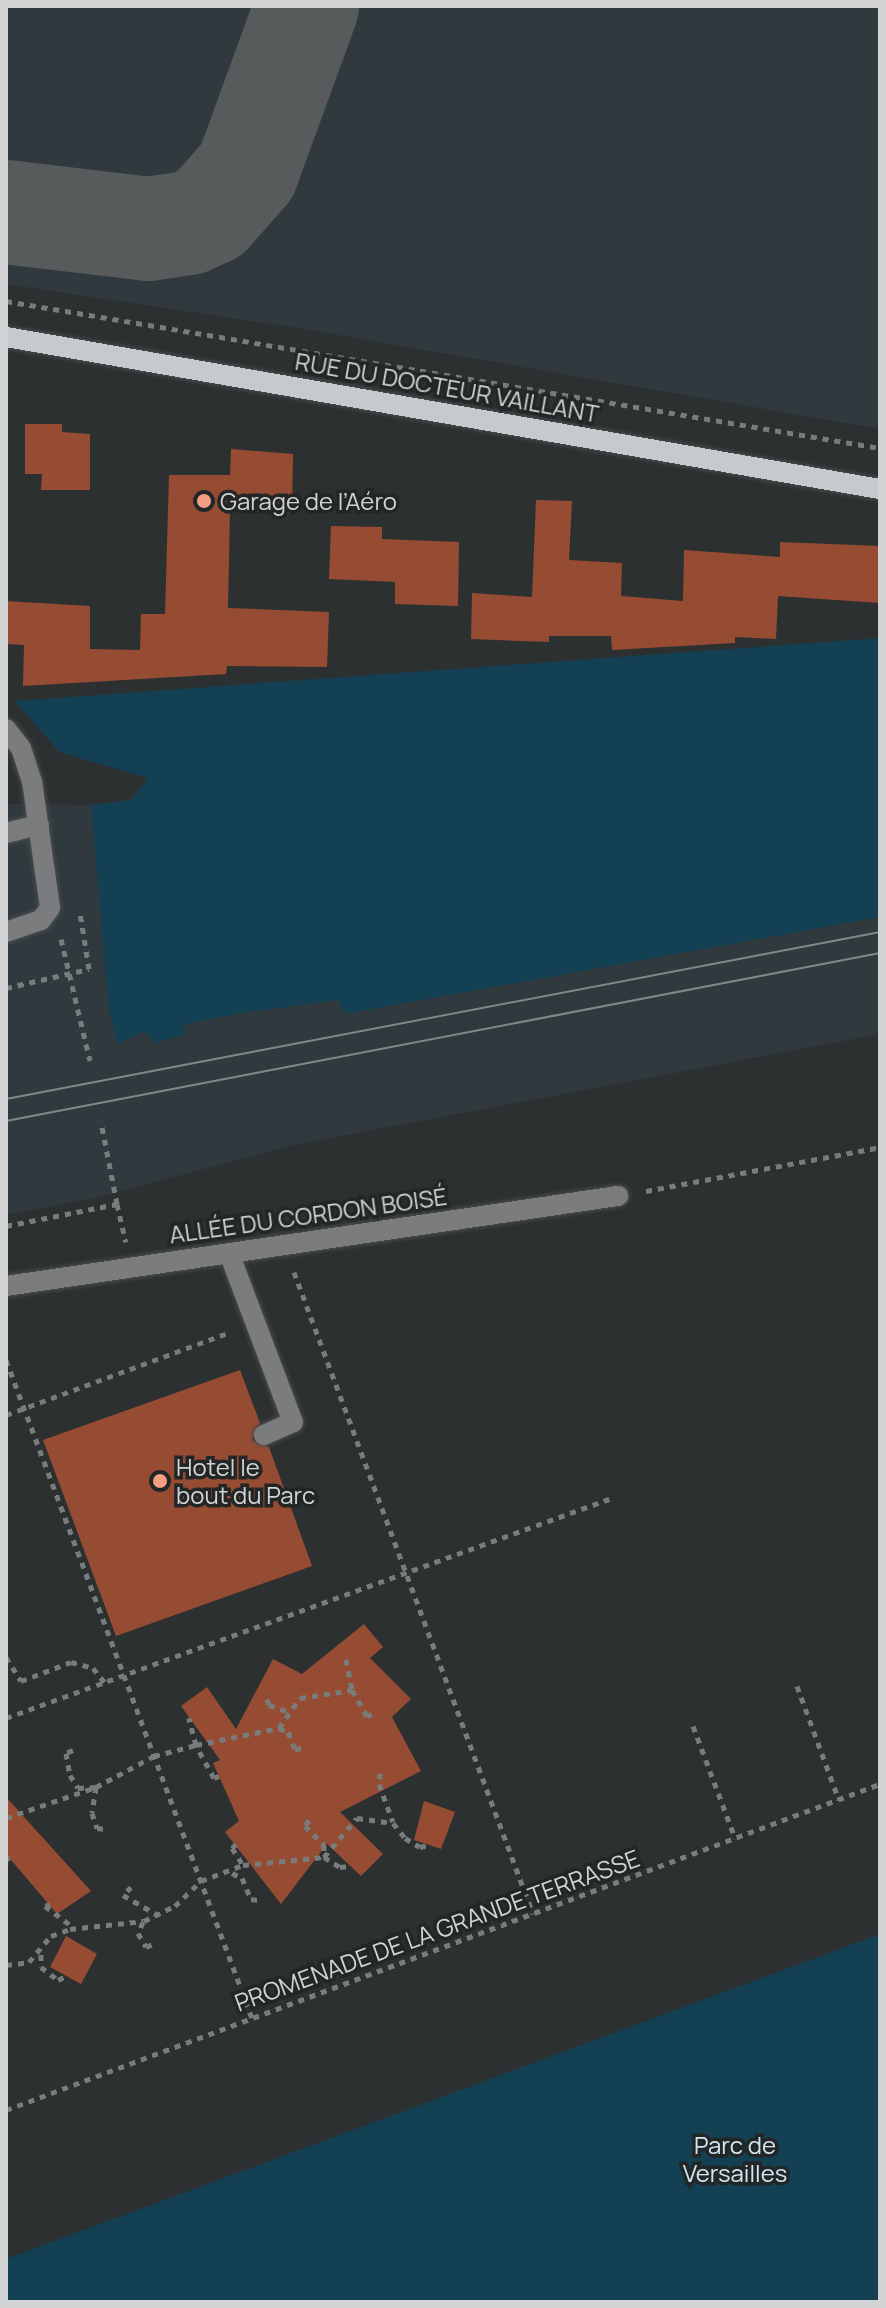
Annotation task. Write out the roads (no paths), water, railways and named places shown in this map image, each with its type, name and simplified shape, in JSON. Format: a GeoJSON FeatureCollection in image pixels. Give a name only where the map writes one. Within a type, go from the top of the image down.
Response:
{"type":"FeatureCollection","features":[{"type":"Feature","properties":{"kind":"main road","name":"RUE DU DOCTEUR VAILLANT"},"geometry":{"type":"LineString","coordinates":[[6,337],[880,489]]}},
{"type":"Feature","properties":{"kind":"street"},"geometry":{"type":"LineString","coordinates":[[6,729],[21,748],[39,825],[50,908],[41,920],[6,932]]}},
{"type":"Feature","properties":{"kind":"street"},"geometry":{"type":"LineString","coordinates":[[6,833],[39,825]]}},
{"type":"Feature","properties":{"kind":"street","name":"ALLÉE DU CORDON BOISÉ"},"geometry":{"type":"LineString","coordinates":[[6,1286],[618,1196]]}},
{"type":"Feature","properties":{"kind":"street"},"geometry":{"type":"LineString","coordinates":[[229,1253],[293,1422],[264,1435]]}},
{"type":"Feature","properties":{"kind":"tram line"},"geometry":{"type":"LineString","coordinates":[[6,1099],[880,932]]}},
{"type":"Feature","properties":{"kind":"tram line"},"geometry":{"type":"LineString","coordinates":[[6,1121],[880,953]]}},
{"type":"Feature","properties":{"kind":"place","name":"Garage de l’Aéro"},"geometry":{"type":"Point","coordinates":[204,501]}},
{"type":"Feature","properties":{"kind":"place","name":"Hotel le bout du Parc"},"geometry":{"type":"Point","coordinates":[160,1481]}},
{"type":"Feature","properties":{"kind":"park label","name":"Parc de Versailles"},"geometry":{"type":"Point","coordinates":[735,2159]}}]}
